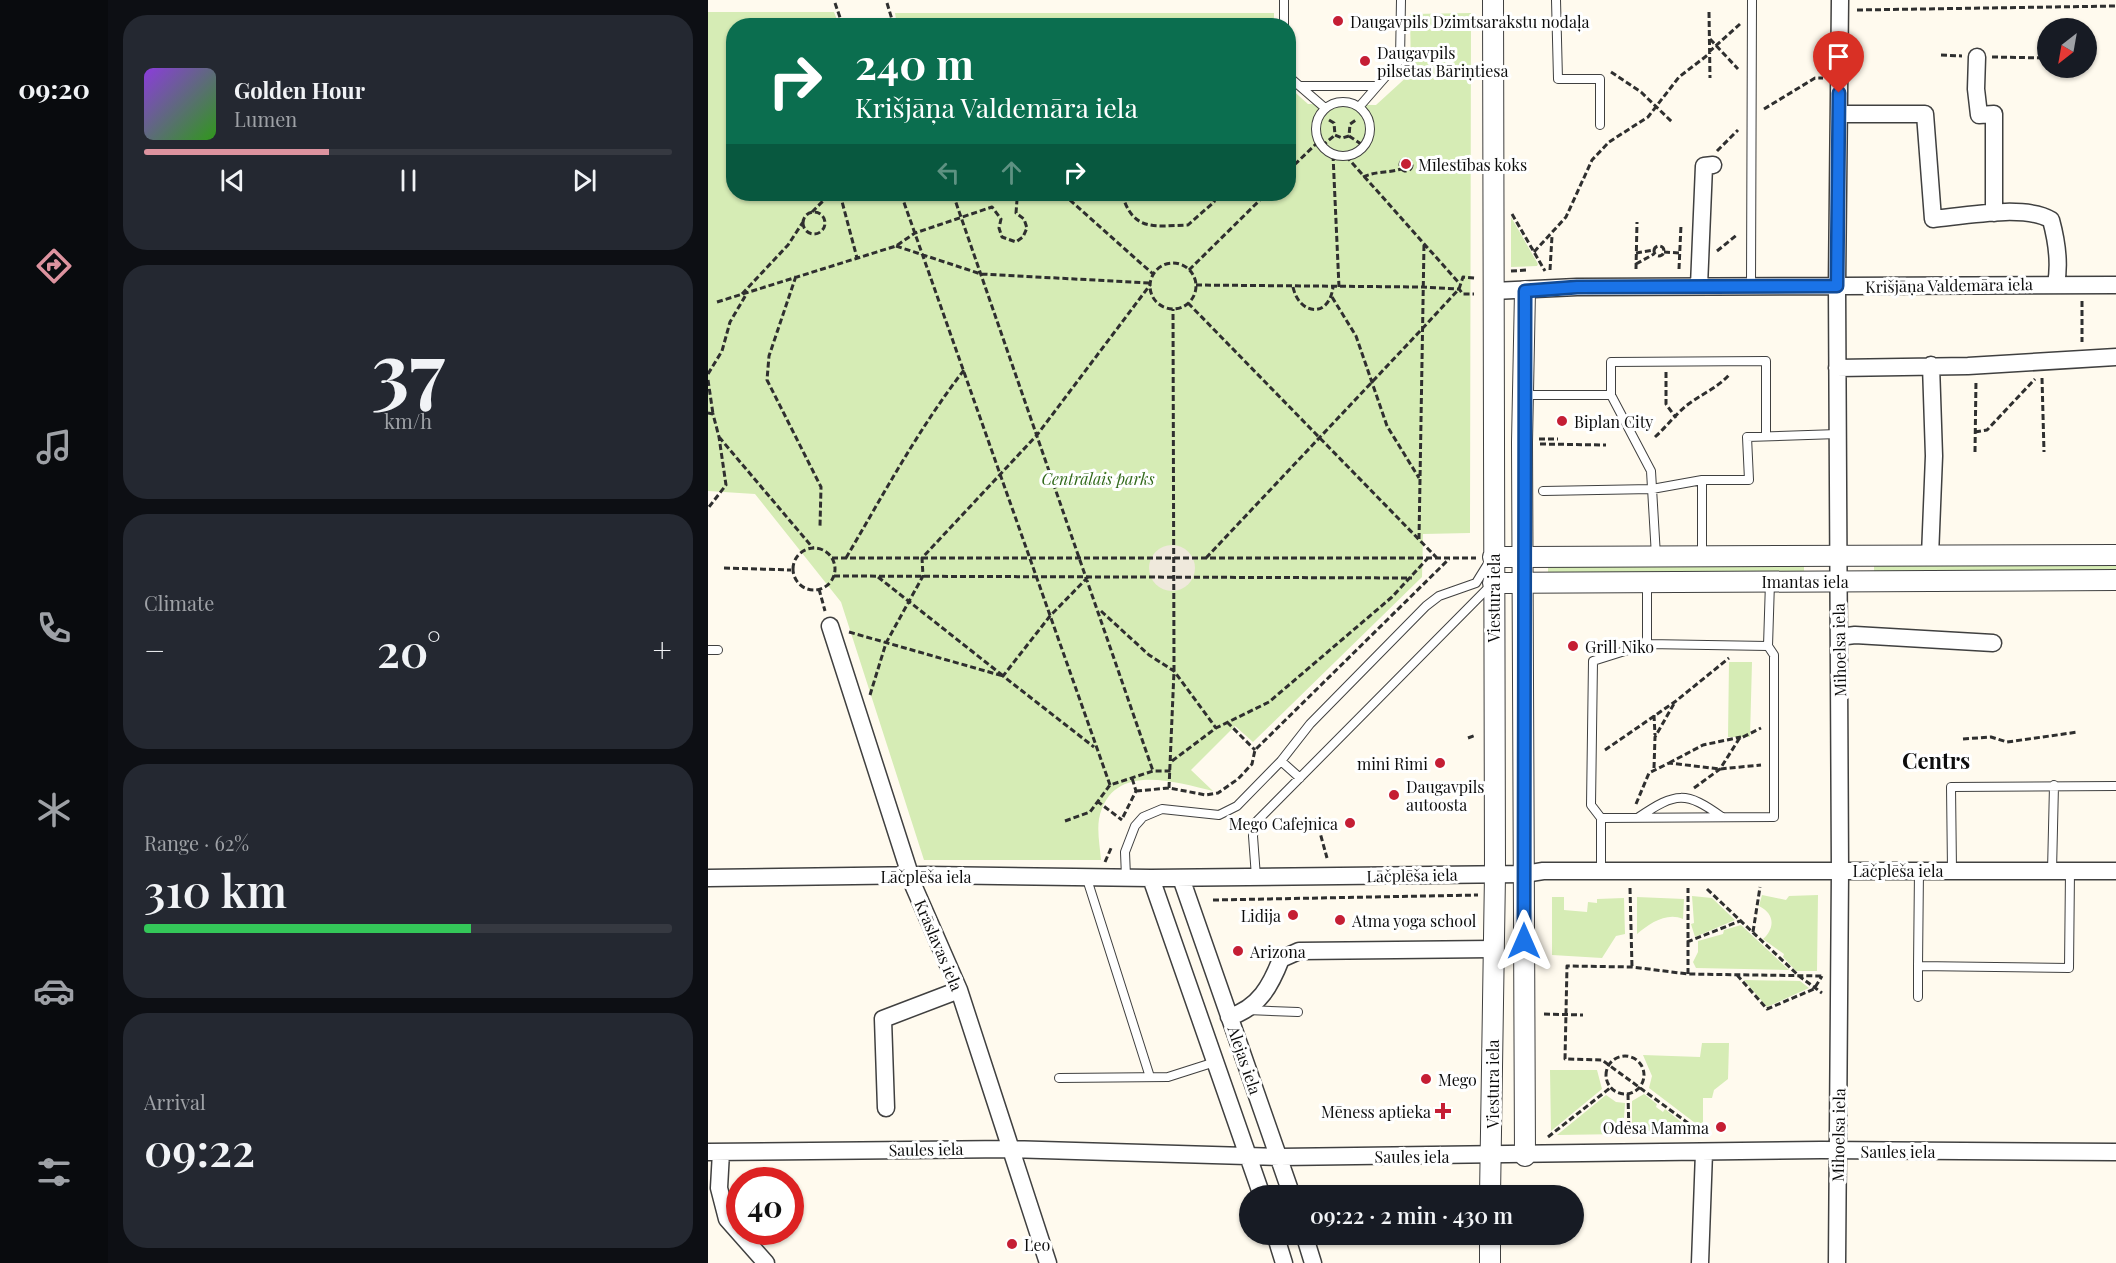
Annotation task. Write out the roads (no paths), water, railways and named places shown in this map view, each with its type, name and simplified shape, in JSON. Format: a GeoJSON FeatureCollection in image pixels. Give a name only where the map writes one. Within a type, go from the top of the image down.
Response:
{"type":"FeatureCollection","features":[{"type":"Feature","properties":{"kind":"street","name":"Viestura iela"},"geometry":{"type":"LineString","coordinates":[[1490,1185],[1495,874],[1493,583],[1484,558],[1485,292],[1493,0]]}},
{"type":"Feature","properties":{"kind":"street","name":"Mihoelsa iela"},"geometry":{"type":"LineString","coordinates":[[1837,1263],[1840,871],[1837,286],[1840,0]]}},
{"type":"Feature","properties":{"kind":"street"},"geometry":{"type":"LineString","coordinates":[[1977,57],[1976,89],[1979,115],[1994,114],[1994,213]]}},
{"type":"Feature","properties":{"kind":"street"},"geometry":{"type":"LineString","coordinates":[[1839,114],[1925,114],[1933,219],[1994,213],[2043,214],[2051,220],[2059,270],[2056,284]]}},
{"type":"Feature","properties":{"kind":"street"},"geometry":{"type":"LineString","coordinates":[[1699,286],[1704,166],[1713,165]]}},
{"type":"Feature","properties":{"kind":"street","name":"Krišjāņa Valdemāra iela"},"geometry":{"type":"LineString","coordinates":[[1485,292],[1577,287],[1751,285],[2116,285]]}},
{"type":"Feature","properties":{"kind":"street","name":"Viestura iela"},"geometry":{"type":"LineString","coordinates":[[1525,291],[1523,395],[1525,1156]]}},
{"type":"Feature","properties":{"kind":"street"},"geometry":{"type":"LineString","coordinates":[[1837,368],[1998,364],[2116,357]]}},
{"type":"Feature","properties":{"kind":"street"},"geometry":{"type":"LineString","coordinates":[[1930,556],[1934,456],[1931,365]]}},
{"type":"Feature","properties":{"kind":"street","name":"Imantas iela"},"geometry":{"type":"LineString","coordinates":[[1484,558],[2116,555]]}},
{"type":"Feature","properties":{"kind":"street","name":"Imantas iela"},"geometry":{"type":"LineString","coordinates":[[1493,583],[2116,580]]}},
{"type":"Feature","properties":{"kind":"street","name":"Krāslavas iela"},"geometry":{"type":"LineString","coordinates":[[830,626],[912,875],[959,990],[1048,1263]]}},
{"type":"Feature","properties":{"kind":"street"},"geometry":{"type":"LineString","coordinates":[[1839,637],[1855,635],[1993,643]]}},
{"type":"Feature","properties":{"kind":"street","name":"Lāčplēša iela"},"geometry":{"type":"LineString","coordinates":[[708,878],[912,875],[1181,878],[1524,874],[1543,871],[2116,871]]}},
{"type":"Feature","properties":{"kind":"street","name":"Alejas iela"},"geometry":{"type":"LineString","coordinates":[[1151,878],[1258,1185]]}},
{"type":"Feature","properties":{"kind":"street","name":"Alejas iela"},"geometry":{"type":"LineString","coordinates":[[1181,878],[1197,924],[1237,1013],[1289,1185]]}},
{"type":"Feature","properties":{"kind":"street"},"geometry":{"type":"LineString","coordinates":[[1170,930],[1197,924]]}},
{"type":"Feature","properties":{"kind":"street"},"geometry":{"type":"LineString","coordinates":[[1237,1013],[1270,989],[1281,959],[1299,951],[1493,949]]}},
{"type":"Feature","properties":{"kind":"street"},"geometry":{"type":"LineString","coordinates":[[886,1108],[883,1019],[959,990]]}},
{"type":"Feature","properties":{"kind":"street"},"geometry":{"type":"LineString","coordinates":[[1700,1263],[1706,1145]]}},
{"type":"Feature","properties":{"kind":"street","name":"Saules iela"},"geometry":{"type":"LineString","coordinates":[[714,1152],[1010,1149],[1248,1154],[1280,1157],[1525,1156],[1706,1145],[1839,1151],[2116,1152]]}},
{"type":"Feature","properties":{"kind":"street"},"geometry":{"type":"LineString","coordinates":[[714,1152],[719,1188],[727,1219],[766,1263]]}},
{"type":"Feature","properties":{"kind":"street"},"geometry":{"type":"LineString","coordinates":[[1278,1245],[1284,1263]]}},
{"type":"Feature","properties":{"kind":"street"},"geometry":{"type":"LineString","coordinates":[[1307,1245],[1313,1263]]}},
{"type":"Feature","properties":{"kind":"street"},"geometry":{"type":"LineString","coordinates":[[1490,1245],[1490,1263]]}},
{"type":"Feature","properties":{"kind":"lane"},"geometry":{"type":"LineString","coordinates":[[1284,0],[1284,18]]}},
{"type":"Feature","properties":{"kind":"lane"},"geometry":{"type":"LineString","coordinates":[[1359,107],[1400,60],[1401,0]]}},
{"type":"Feature","properties":{"kind":"lane"},"geometry":{"type":"LineString","coordinates":[[1556,0],[1558,79],[1600,79],[1600,124]]}},
{"type":"Feature","properties":{"kind":"lane"},"geometry":{"type":"LineString","coordinates":[[1751,285],[1752,0]]}},
{"type":"Feature","properties":{"kind":"lane"},"geometry":{"type":"LineString","coordinates":[[1296,83],[1322,112]]}},
{"type":"Feature","properties":{"kind":"lane"},"geometry":{"type":"LineString","coordinates":[[1300,86],[1377,86]]}},
{"type":"Feature","properties":{"kind":"lane"},"geometry":{"type":"LineString","coordinates":[[1337,102],[1346,102],[1359,107],[1366,114],[1370,126],[1364,146],[1346,156],[1333,155],[1320,144],[1315,127],[1322,112],[1337,102]]}},
{"type":"Feature","properties":{"kind":"lane"},"geometry":{"type":"LineString","coordinates":[[1656,556],[1651,471],[1611,395],[1611,362],[1766,361],[1766,436]]}},
{"type":"Feature","properties":{"kind":"lane"},"geometry":{"type":"LineString","coordinates":[[1523,395],[1611,395]]}},
{"type":"Feature","properties":{"kind":"lane"},"geometry":{"type":"LineString","coordinates":[[1543,491],[1652,489],[1702,480],[1749,480],[1747,437],[1838,434]]}},
{"type":"Feature","properties":{"kind":"lane"},"geometry":{"type":"LineString","coordinates":[[1702,480],[1702,556]]}},
{"type":"Feature","properties":{"kind":"lane"},"geometry":{"type":"LineString","coordinates":[[1126,877],[1125,852],[1135,826],[1143,817],[1162,809],[1219,815],[1228,812],[1281,761],[1310,724],[1426,606],[1439,596],[1476,583],[1484,558]]}},
{"type":"Feature","properties":{"kind":"lane"},"geometry":{"type":"LineString","coordinates":[[1647,581],[1647,644]]}},
{"type":"Feature","properties":{"kind":"lane"},"geometry":{"type":"LineString","coordinates":[[1601,818],[1774,817],[1774,655],[1768,646],[1770,581]]}},
{"type":"Feature","properties":{"kind":"lane"},"geometry":{"type":"LineString","coordinates":[[1256,877],[1253,836],[1255,823],[1493,583]]}},
{"type":"Feature","properties":{"kind":"lane"},"geometry":{"type":"LineString","coordinates":[[1601,871],[1601,818],[1591,805],[1593,661],[1647,644],[1768,646]]}},
{"type":"Feature","properties":{"kind":"lane"},"geometry":{"type":"LineString","coordinates":[[1281,761],[1300,778]]}},
{"type":"Feature","properties":{"kind":"lane"},"geometry":{"type":"LineString","coordinates":[[2052,871],[2054,785]]}},
{"type":"Feature","properties":{"kind":"lane"},"geometry":{"type":"LineString","coordinates":[[1952,870],[1951,787],[2116,786]]}},
{"type":"Feature","properties":{"kind":"lane"},"geometry":{"type":"LineString","coordinates":[[1634,818],[1665,799],[1697,799],[1723,818]]}},
{"type":"Feature","properties":{"kind":"lane"},"geometry":{"type":"LineString","coordinates":[[1918,997],[1919,870]]}},
{"type":"Feature","properties":{"kind":"lane"},"geometry":{"type":"LineString","coordinates":[[1918,966],[2069,968],[2070,871]]}},
{"type":"Feature","properties":{"kind":"lane"},"geometry":{"type":"LineString","coordinates":[[1086,876],[1150,1077]]}},
{"type":"Feature","properties":{"kind":"lane"},"geometry":{"type":"LineString","coordinates":[[1237,1013],[1298,1012]]}},
{"type":"Feature","properties":{"kind":"lane"},"geometry":{"type":"LineString","coordinates":[[1059,1078],[1168,1077],[1215,1062]]}},
{"type":"Feature","properties":{"kind":"place","name":"Daugavpils Dzimtsarakstu nodaļa"},"geometry":{"type":"Point","coordinates":[1338,21]}},
{"type":"Feature","properties":{"kind":"place","name":"Daugavpils pilsētas Bāriņtiesa"},"geometry":{"type":"Point","coordinates":[1365,61]}},
{"type":"Feature","properties":{"kind":"place","name":"Mīlestības koks"},"geometry":{"type":"Point","coordinates":[1406,164]}},
{"type":"Feature","properties":{"kind":"place","name":"Biplan City"},"geometry":{"type":"Point","coordinates":[1562,421]}},
{"type":"Feature","properties":{"kind":"place","name":"Grill Niko"},"geometry":{"type":"Point","coordinates":[1573,646]}},
{"type":"Feature","properties":{"kind":"place","name":"mini Rimi"},"geometry":{"type":"Point","coordinates":[1440,763]}},
{"type":"Feature","properties":{"kind":"place","name":"Daugavpils autoosta"},"geometry":{"type":"Point","coordinates":[1394,795]}},
{"type":"Feature","properties":{"kind":"place","name":"Mego Cafejnica"},"geometry":{"type":"Point","coordinates":[1350,823]}},
{"type":"Feature","properties":{"kind":"place","name":"Lidija"},"geometry":{"type":"Point","coordinates":[1293,915]}},
{"type":"Feature","properties":{"kind":"place","name":"Atma yoga school"},"geometry":{"type":"Point","coordinates":[1340,920]}},
{"type":"Feature","properties":{"kind":"place","name":"Arizona"},"geometry":{"type":"Point","coordinates":[1238,951]}},
{"type":"Feature","properties":{"kind":"place","name":"Mego"},"geometry":{"type":"Point","coordinates":[1426,1079]}},
{"type":"Feature","properties":{"kind":"place","name":"Mēness aptieka"},"geometry":{"type":"Point","coordinates":[1443,1111]}},
{"type":"Feature","properties":{"kind":"place","name":"Odesa Mamma"},"geometry":{"type":"Point","coordinates":[1721,1127]}},
{"type":"Feature","properties":{"kind":"place","name":"Leo"},"geometry":{"type":"Point","coordinates":[1012,1244]}},
{"type":"Feature","properties":{"kind":"district","name":"Centrs"},"geometry":{"type":"Point","coordinates":[1936,760]}},
{"type":"Feature","properties":{"kind":"park label","name":"Centrālais parks"},"geometry":{"type":"Point","coordinates":[1098,478]}}]}
